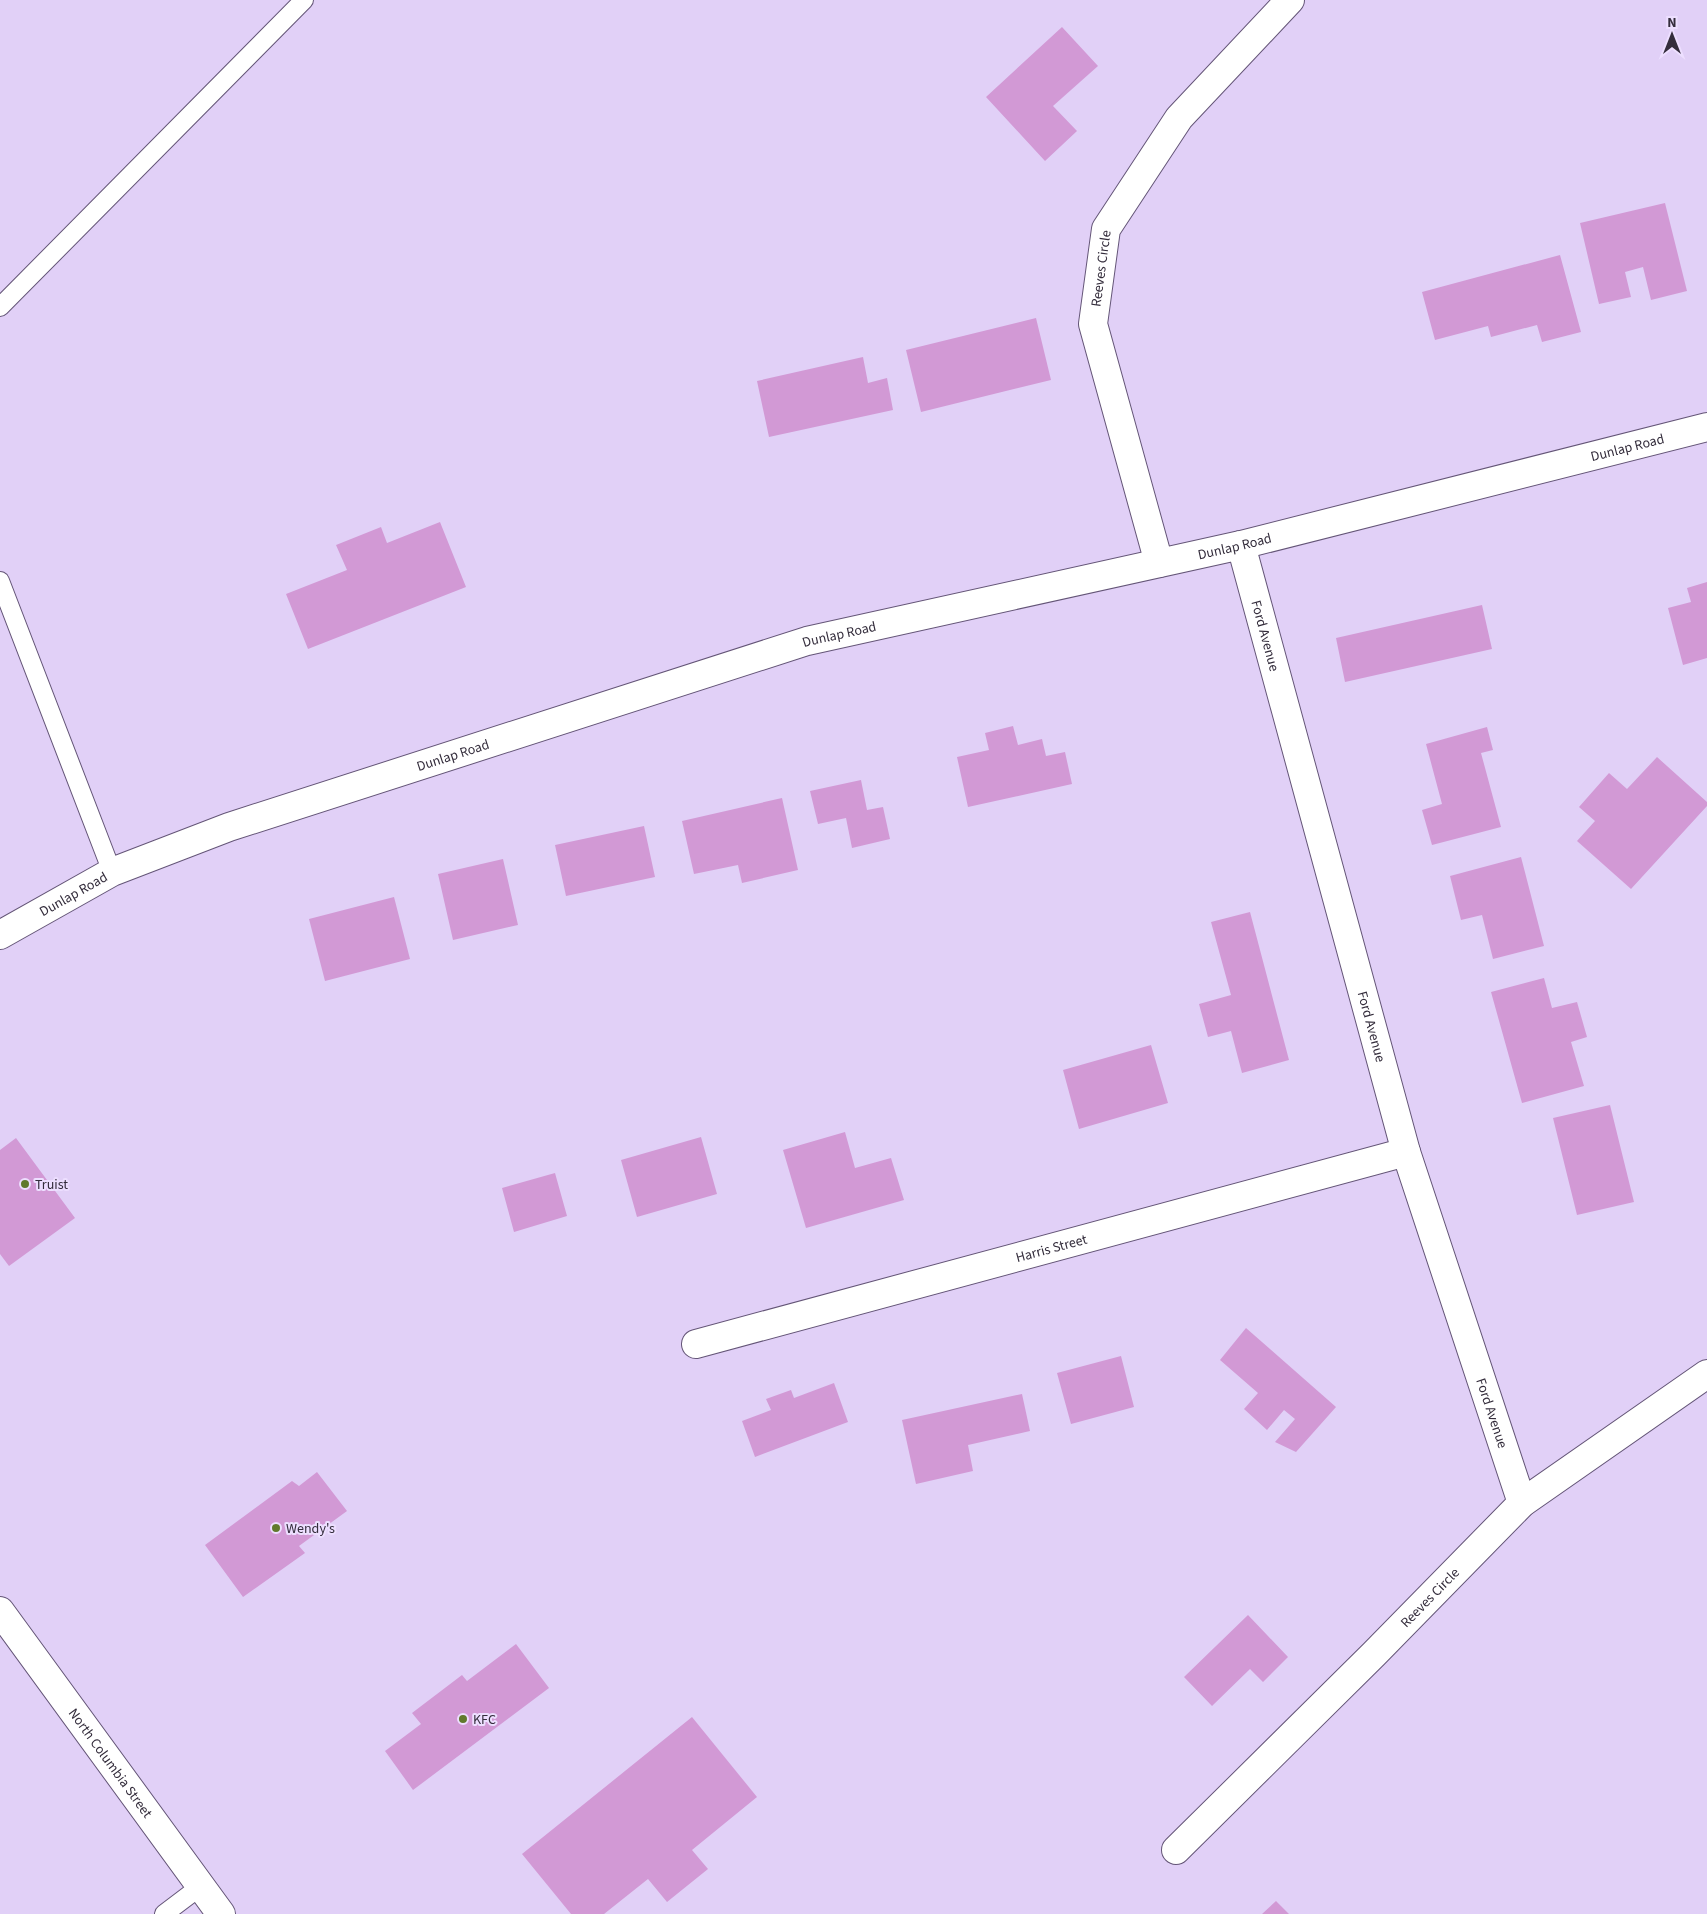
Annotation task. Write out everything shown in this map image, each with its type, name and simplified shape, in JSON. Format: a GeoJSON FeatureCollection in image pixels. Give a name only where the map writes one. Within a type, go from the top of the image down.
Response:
{"type":"FeatureCollection","features":[{"type":"Feature","properties":{"kind":"street","name":"Reeves Circle"},"geometry":{"type":"LineString","coordinates":[[1159,563],[1093,324],[1106,229],[1179,118],[1290,0]]}},
{"type":"Feature","properties":{"kind":"street","name":"Dunlap Road"},"geometry":{"type":"LineString","coordinates":[[0,935],[112,872],[229,827],[807,641],[1241,544],[1707,427]]}},
{"type":"Feature","properties":{"kind":"street","name":"Ford Avenue"},"geometry":{"type":"LineString","coordinates":[[1241,544],[1406,1152],[1522,1503]]}},
{"type":"Feature","properties":{"kind":"street","name":"Harris Street"},"geometry":{"type":"LineString","coordinates":[[696,1344],[1406,1152]]}},
{"type":"Feature","properties":{"kind":"street","name":"Reeves Circle"},"geometry":{"type":"LineString","coordinates":[[1176,1850],[1374,1654],[1522,1503],[1707,1374]]}},
{"type":"Feature","properties":{"kind":"street","name":"North Columbia Street"},"geometry":{"type":"LineString","coordinates":[[0,1611],[222,1914]]}},
{"type":"Feature","properties":{"kind":"lane"},"geometry":{"type":"LineString","coordinates":[[0,307],[304,0]]}},
{"type":"Feature","properties":{"kind":"lane"},"geometry":{"type":"LineString","coordinates":[[0,581],[112,872]]}},
{"type":"Feature","properties":{"kind":"lane"},"geometry":{"type":"LineString","coordinates":[[164,1914],[201,1886]]}},
{"type":"Feature","properties":{"kind":"building"},"geometry":{"type":"Polygon","coordinates":[[[1062,27],[1098,66],[1053,106],[1077,131],[1045,161],[986,97],[1062,27]]]}},
{"type":"Feature","properties":{"kind":"building"},"geometry":{"type":"Polygon","coordinates":[[[1665,203],[1687,291],[1651,300],[1643,267],[1625,272],[1631,297],[1599,304],[1580,223],[1665,203]]]}},
{"type":"Feature","properties":{"kind":"building"},"geometry":{"type":"Polygon","coordinates":[[[1560,255],[1581,332],[1542,342],[1537,325],[1491,337],[1488,326],[1435,340],[1422,292],[1560,255]]]}},
{"type":"Feature","properties":{"kind":"building"},"geometry":{"type":"Polygon","coordinates":[[[1036,318],[1051,380],[921,412],[906,350],[1036,318]]]}},
{"type":"Feature","properties":{"kind":"building"},"geometry":{"type":"Polygon","coordinates":[[[863,357],[868,383],[887,378],[893,410],[769,437],[757,381],[863,357]]]}},
{"type":"Feature","properties":{"kind":"building"},"geometry":{"type":"Polygon","coordinates":[[[440,522],[466,587],[308,649],[286,594],[347,570],[336,545],[381,527],[387,543],[440,522]]]}},
{"type":"Feature","properties":{"kind":"building"},"geometry":{"type":"Polygon","coordinates":[[[1707,582],[1707,658],[1683,665],[1668,608],[1691,602],[1687,588],[1707,582]]]}},
{"type":"Feature","properties":{"kind":"building"},"geometry":{"type":"Polygon","coordinates":[[[1482,605],[1492,649],[1345,682],[1336,638],[1482,605]]]}},
{"type":"Feature","properties":{"kind":"building"},"geometry":{"type":"Polygon","coordinates":[[[1013,726],[1018,745],[1042,739],[1046,756],[1065,752],[1072,784],[968,807],[957,757],[989,750],[985,733],[1013,726]]]}},
{"type":"Feature","properties":{"kind":"building"},"geometry":{"type":"Polygon","coordinates":[[[1487,727],[1493,750],[1481,753],[1501,827],[1432,845],[1422,810],[1442,804],[1426,744],[1487,727]]]}},
{"type":"Feature","properties":{"kind":"building"},"geometry":{"type":"Polygon","coordinates":[[[1657,757],[1707,802],[1707,806],[1631,889],[1577,841],[1595,821],[1579,807],[1609,773],[1627,789],[1657,757]]]}},
{"type":"Feature","properties":{"kind":"building"},"geometry":{"type":"Polygon","coordinates":[[[861,780],[867,810],[883,807],[890,839],[852,848],[846,818],[818,824],[810,791],[861,780]]]}},
{"type":"Feature","properties":{"kind":"building"},"geometry":{"type":"Polygon","coordinates":[[[782,798],[798,870],[742,883],[738,865],[694,874],[682,821],[782,798]]]}},
{"type":"Feature","properties":{"kind":"building"},"geometry":{"type":"Polygon","coordinates":[[[644,826],[655,877],[566,896],[555,845],[644,826]]]}},
{"type":"Feature","properties":{"kind":"building"},"geometry":{"type":"Polygon","coordinates":[[[1521,857],[1544,946],[1493,959],[1482,915],[1461,920],[1450,876],[1521,857]]]}},
{"type":"Feature","properties":{"kind":"building"},"geometry":{"type":"Polygon","coordinates":[[[503,859],[518,925],[453,940],[438,874],[503,859]]]}},
{"type":"Feature","properties":{"kind":"building"},"geometry":{"type":"Polygon","coordinates":[[[394,897],[410,959],[325,981],[309,919],[394,897]]]}},
{"type":"Feature","properties":{"kind":"building"},"geometry":{"type":"Polygon","coordinates":[[[1250,912],[1289,1060],[1242,1073],[1231,1031],[1208,1037],[1199,1004],[1231,995],[1211,922],[1250,912]]]}},
{"type":"Feature","properties":{"kind":"building"},"geometry":{"type":"Polygon","coordinates":[[[1544,978],[1552,1008],[1577,1002],[1587,1037],[1571,1042],[1584,1086],[1522,1103],[1491,992],[1544,978]]]}},
{"type":"Feature","properties":{"kind":"building"},"geometry":{"type":"Polygon","coordinates":[[[1151,1045],[1168,1103],[1079,1129],[1063,1070],[1151,1045]]]}},
{"type":"Feature","properties":{"kind":"building"},"geometry":{"type":"Polygon","coordinates":[[[1610,1105],[1634,1202],[1577,1215],[1553,1118],[1610,1105]]]}},
{"type":"Feature","properties":{"kind":"building"},"geometry":{"type":"Polygon","coordinates":[[[845,1132],[855,1168],[891,1158],[904,1200],[806,1228],[783,1150],[845,1132]]]}},
{"type":"Feature","properties":{"kind":"building"},"geometry":{"type":"Polygon","coordinates":[[[701,1137],[717,1194],[637,1217],[621,1160],[701,1137]]]}},
{"type":"Feature","properties":{"kind":"building","name":"Truist"},"geometry":{"type":"Polygon","coordinates":[[[16,1138],[75,1218],[9,1266],[0,1254],[0,1150],[16,1138]]]}},
{"type":"Feature","properties":{"kind":"building"},"geometry":{"type":"Polygon","coordinates":[[[555,1173],[567,1216],[514,1232],[502,1188],[555,1173]]]}},
{"type":"Feature","properties":{"kind":"building"},"geometry":{"type":"Polygon","coordinates":[[[1246,1328],[1336,1407],[1296,1452],[1275,1442],[1295,1419],[1284,1410],[1267,1430],[1244,1409],[1258,1393],[1220,1360],[1246,1328]]]}},
{"type":"Feature","properties":{"kind":"building"},"geometry":{"type":"Polygon","coordinates":[[[1121,1356],[1134,1407],[1071,1424],[1057,1373],[1121,1356]]]}},
{"type":"Feature","properties":{"kind":"building"},"geometry":{"type":"Polygon","coordinates":[[[834,1383],[848,1422],[755,1457],[742,1421],[771,1410],[766,1399],[791,1390],[794,1398],[834,1383]]]}},
{"type":"Feature","properties":{"kind":"building"},"geometry":{"type":"Polygon","coordinates":[[[1022,1394],[1030,1431],[968,1445],[973,1471],[916,1484],[902,1420],[1022,1394]]]}},
{"type":"Feature","properties":{"kind":"building","name":"Wendy's"},"geometry":{"type":"Polygon","coordinates":[[[317,1472],[347,1511],[299,1546],[305,1553],[243,1597],[205,1545],[292,1481],[299,1486],[317,1472]]]}},
{"type":"Feature","properties":{"kind":"building"},"geometry":{"type":"Polygon","coordinates":[[[1248,1615],[1288,1657],[1263,1682],[1250,1669],[1212,1706],[1184,1677],[1248,1615]]]}},
{"type":"Feature","properties":{"kind":"building","name":"KFC"},"geometry":{"type":"Polygon","coordinates":[[[516,1644],[549,1688],[413,1790],[385,1751],[421,1724],[412,1713],[462,1675],[467,1681],[516,1644]]]}},
{"type":"Feature","properties":{"kind":"building"},"geometry":{"type":"Polygon","coordinates":[[[692,1717],[757,1797],[692,1850],[708,1869],[667,1902],[648,1879],[604,1914],[571,1914],[522,1854],[692,1717]]]}},
{"type":"Feature","properties":{"kind":"building"},"geometry":{"type":"Polygon","coordinates":[[[1276,1901],[1289,1914],[1262,1914],[1276,1901]]]}},
{"type":"Feature","properties":{"kind":"place","name":"Truist"},"geometry":{"type":"Point","coordinates":[25,1184]}},
{"type":"Feature","properties":{"kind":"place","name":"Wendy's"},"geometry":{"type":"Point","coordinates":[276,1528]}},
{"type":"Feature","properties":{"kind":"place","name":"KFC"},"geometry":{"type":"Point","coordinates":[463,1719]}}]}
